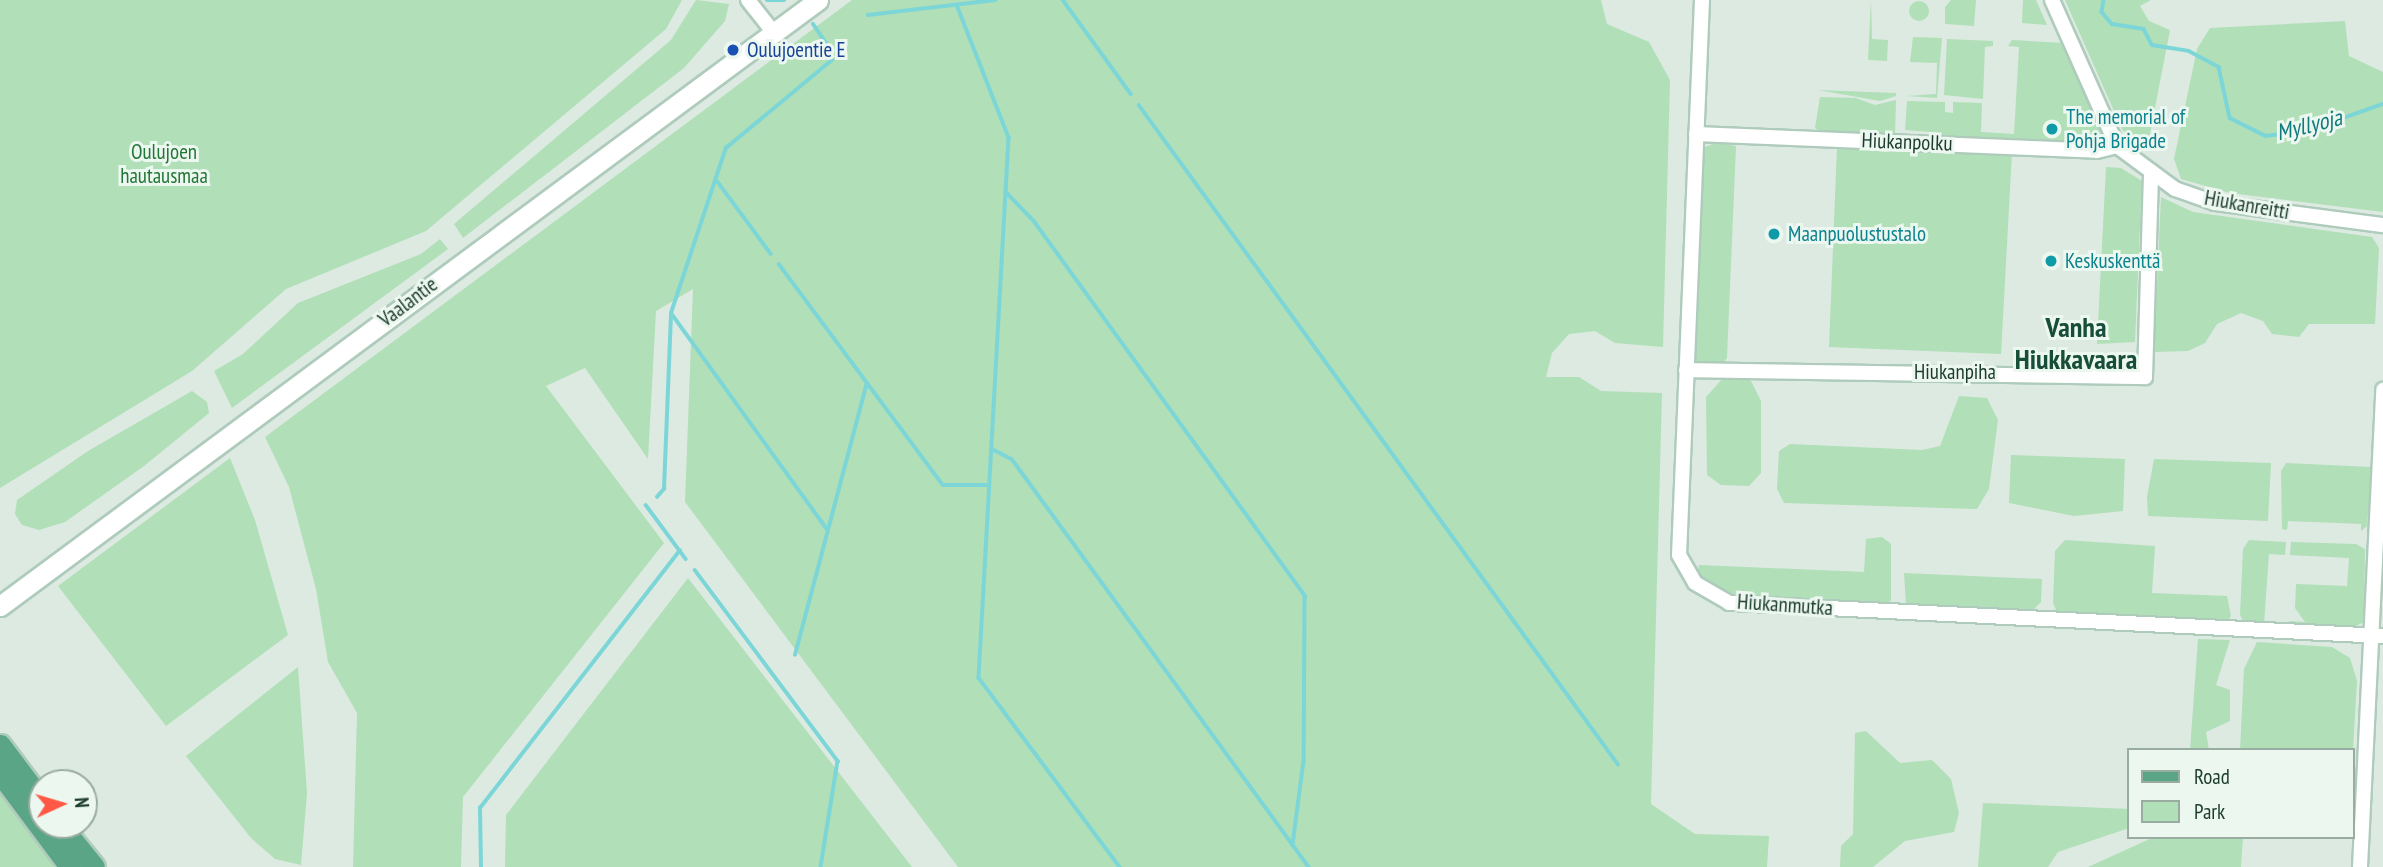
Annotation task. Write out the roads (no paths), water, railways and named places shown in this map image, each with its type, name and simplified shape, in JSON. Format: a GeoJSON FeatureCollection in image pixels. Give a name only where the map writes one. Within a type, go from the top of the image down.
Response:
{"type":"FeatureCollection","features":[{"type":"Feature","properties":{"kind":"main road"},"geometry":{"type":"LineString","coordinates":[[0,745],[28,782]]}},
{"type":"Feature","properties":{"kind":"main road"},"geometry":{"type":"LineString","coordinates":[[0,773],[71,867]]}},
{"type":"Feature","properties":{"kind":"main road"},"geometry":{"type":"LineString","coordinates":[[71,839],[94,867]]}},
{"type":"Feature","properties":{"kind":"street"},"geometry":{"type":"LineString","coordinates":[[748,0],[774,33]]}},
{"type":"Feature","properties":{"kind":"street","name":"Vaalantie"},"geometry":{"type":"LineString","coordinates":[[0,606],[817,0]]}},
{"type":"Feature","properties":{"kind":"street","name":"Hiukanmutka"},"geometry":{"type":"LineString","coordinates":[[1702,0],[1679,555],[1695,583],[1729,603],[2377,636]]}},
{"type":"Feature","properties":{"kind":"street","name":"Hiukanreitti"},"geometry":{"type":"LineString","coordinates":[[2052,0],[2117,146],[2151,172],[2175,188],[2215,203],[2383,225]]}},
{"type":"Feature","properties":{"kind":"street","name":"Hiukanpolku"},"geometry":{"type":"LineString","coordinates":[[1696,134],[2097,150],[2117,146]]}},
{"type":"Feature","properties":{"kind":"street","name":"Hiukanpiha"},"geometry":{"type":"LineString","coordinates":[[1686,370],[2145,377],[2151,172]]}},
{"type":"Feature","properties":{"kind":"street"},"geometry":{"type":"LineString","coordinates":[[2360,867],[2377,636],[2383,390]]}},
{"type":"Feature","properties":{"kind":"waterway"},"geometry":{"type":"LineString","coordinates":[[767,0],[784,0]]}},
{"type":"Feature","properties":{"kind":"waterway"},"geometry":{"type":"LineString","coordinates":[[868,15],[995,0]]}},
{"type":"Feature","properties":{"kind":"waterway"},"geometry":{"type":"LineString","coordinates":[[1063,0],[1131,94]]}},
{"type":"Feature","properties":{"kind":"waterway","name":"Myllyoja"},"geometry":{"type":"LineString","coordinates":[[2104,0],[2102,12],[2112,24],[2144,29],[2152,45],[2189,51],[2219,67],[2230,118],[2266,136],[2310,130],[2383,104]]}},
{"type":"Feature","properties":{"kind":"waterway"},"geometry":{"type":"LineString","coordinates":[[957,5],[1009,138],[979,678],[1120,867]]}},
{"type":"Feature","properties":{"kind":"waterway"},"geometry":{"type":"LineString","coordinates":[[657,497],[664,489],[671,313],[726,148],[832,60],[831,51],[813,24]]}},
{"type":"Feature","properties":{"kind":"waterway"},"geometry":{"type":"LineString","coordinates":[[1139,105],[1618,764]]}},
{"type":"Feature","properties":{"kind":"waterway"},"geometry":{"type":"LineString","coordinates":[[718,182],[771,254]]}},
{"type":"Feature","properties":{"kind":"waterway"},"geometry":{"type":"LineString","coordinates":[[1006,192],[1034,221],[1305,596],[1304,761],[1293,845]]}},
{"type":"Feature","properties":{"kind":"waterway"},"geometry":{"type":"LineString","coordinates":[[779,264],[943,485],[989,485]]}},
{"type":"Feature","properties":{"kind":"waterway"},"geometry":{"type":"LineString","coordinates":[[672,314],[827,529]]}},
{"type":"Feature","properties":{"kind":"waterway"},"geometry":{"type":"LineString","coordinates":[[795,655],[867,383]]}},
{"type":"Feature","properties":{"kind":"waterway"},"geometry":{"type":"LineString","coordinates":[[992,449],[1012,459],[1309,867]]}},
{"type":"Feature","properties":{"kind":"waterway"},"geometry":{"type":"LineString","coordinates":[[646,505],[686,559]]}},
{"type":"Feature","properties":{"kind":"waterway"},"geometry":{"type":"LineString","coordinates":[[481,867],[480,808],[680,550]]}},
{"type":"Feature","properties":{"kind":"waterway"},"geometry":{"type":"LineString","coordinates":[[695,570],[838,761],[821,867]]}},
{"type":"Feature","properties":{"kind":"place","name":"Oulujoentie E"},"geometry":{"type":"Point","coordinates":[733,50]}},
{"type":"Feature","properties":{"kind":"place","name":"The memorial of Pohja Brigade"},"geometry":{"type":"Point","coordinates":[2052,129]}},
{"type":"Feature","properties":{"kind":"place","name":"Maanpuolustustalo"},"geometry":{"type":"Point","coordinates":[1774,234]}},
{"type":"Feature","properties":{"kind":"place","name":"Keskuskenttä"},"geometry":{"type":"Point","coordinates":[2051,261]}},
{"type":"Feature","properties":{"kind":"district","name":"Vanha Hiukkavaara"},"geometry":{"type":"Point","coordinates":[2076,343]}},
{"type":"Feature","properties":{"kind":"park label","name":"Oulujoen hautausmaa"},"geometry":{"type":"Point","coordinates":[164,164]}}]}
